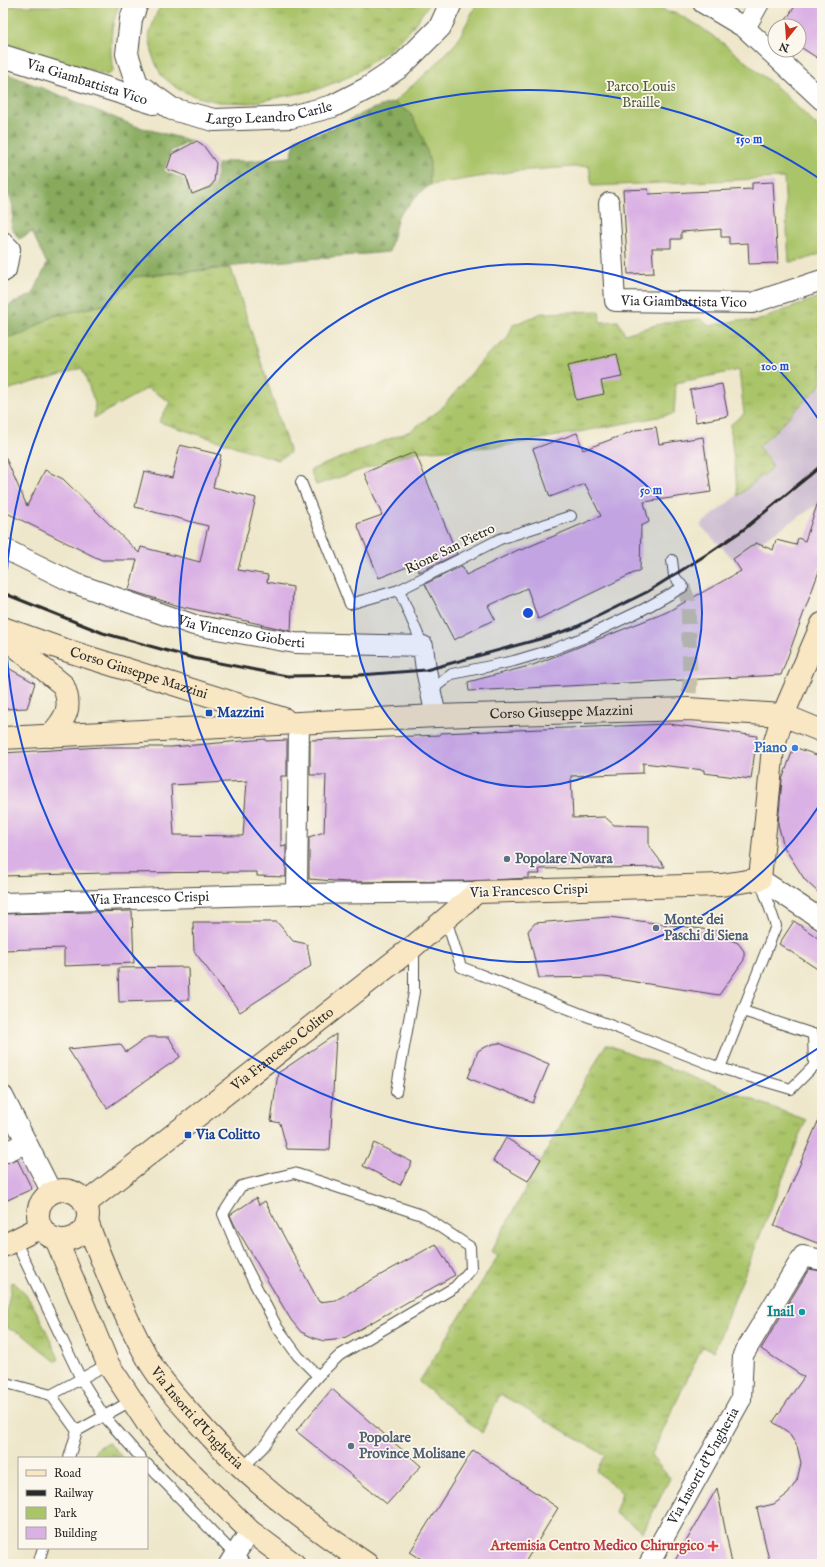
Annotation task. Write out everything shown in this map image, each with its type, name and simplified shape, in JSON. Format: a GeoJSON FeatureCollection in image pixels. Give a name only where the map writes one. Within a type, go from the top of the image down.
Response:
{"type":"FeatureCollection","features":[{"type":"Feature","properties":{"kind":"main road"},"geometry":{"type":"LineString","coordinates":[[760,879],[773,748],[783,715],[822,624]]}},
{"type":"Feature","properties":{"kind":"main road","name":"Corso Giuseppe Mazzini"},"geometry":{"type":"LineString","coordinates":[[3,628],[62,649],[298,723]]}},
{"type":"Feature","properties":{"kind":"main road"},"geometry":{"type":"LineString","coordinates":[[3,636],[63,685],[68,696],[68,709],[62,722],[50,736]]}},
{"type":"Feature","properties":{"kind":"main road","name":"Corso Giuseppe Mazzini"},"geometry":{"type":"LineString","coordinates":[[3,738],[436,716],[688,709],[783,715],[822,731]]}},
{"type":"Feature","properties":{"kind":"main road","name":"Via Francesco Crispi"},"geometry":{"type":"LineString","coordinates":[[478,892],[721,885],[760,879]]}},
{"type":"Feature","properties":{"kind":"main road","name":"Via Francesco Colitto"},"geometry":{"type":"LineString","coordinates":[[86,1213],[414,946],[478,892]]}},
{"type":"Feature","properties":{"kind":"main road"},"geometry":{"type":"LineString","coordinates":[[9,1243],[49,1233],[63,1240],[73,1238],[84,1229],[86,1213],[76,1194],[69,1191],[56,1191],[52,1193],[46,1197],[38,1214],[49,1233],[108,1364],[131,1401],[162,1443],[186,1469],[250,1531],[285,1561]]}},
{"type":"Feature","properties":{"kind":"main road","name":"Via Insorti d'Ungheria"},"geometry":{"type":"LineString","coordinates":[[86,1213],[113,1290],[150,1362],[176,1398],[208,1435],[242,1469],[287,1507],[368,1564]]}},
{"type":"Feature","properties":{"kind":"street","name":"Largo Leandro Carile"},"geometry":{"type":"LineString","coordinates":[[137,3],[131,20],[127,54],[137,84],[172,109],[214,120],[291,117],[333,106],[368,88],[401,66],[440,27],[451,3]]}},
{"type":"Feature","properties":{"kind":"street"},"geometry":{"type":"LineString","coordinates":[[703,3],[745,28],[822,100]]}},
{"type":"Feature","properties":{"kind":"street"},"geometry":{"type":"LineString","coordinates":[[745,28],[759,3]]}},
{"type":"Feature","properties":{"kind":"street","name":"Via Giambattista Vico"},"geometry":{"type":"LineString","coordinates":[[3,56],[172,109]]}},
{"type":"Feature","properties":{"kind":"street","name":"Via Giambattista Vico"},"geometry":{"type":"LineString","coordinates":[[609,203],[615,301],[752,303],[822,280]]}},
{"type":"Feature","properties":{"kind":"street"},"geometry":{"type":"LineString","coordinates":[[3,242],[10,250],[6,270],[3,272]]}},
{"type":"Feature","properties":{"kind":"street","name":"Via Vincenzo Gioberti"},"geometry":{"type":"LineString","coordinates":[[3,548],[74,583],[194,625],[295,643],[423,646]]}},
{"type":"Feature","properties":{"kind":"street"},"geometry":{"type":"LineString","coordinates":[[423,646],[430,691],[436,716]]}},
{"type":"Feature","properties":{"kind":"street"},"geometry":{"type":"LineString","coordinates":[[298,723],[298,894]]}},
{"type":"Feature","properties":{"kind":"street"},"geometry":{"type":"LineString","coordinates":[[760,879],[822,920]]}},
{"type":"Feature","properties":{"kind":"street","name":"Via Francesco Crispi"},"geometry":{"type":"LineString","coordinates":[[3,903],[298,894],[478,892]]}},
{"type":"Feature","properties":{"kind":"street"},"geometry":{"type":"LineString","coordinates":[[3,1096],[52,1193]]}},
{"type":"Feature","properties":{"kind":"street"},"geometry":{"type":"LineString","coordinates":[[3,1153],[26,1143]]}},
{"type":"Feature","properties":{"kind":"street","name":"Via Insorti d'Ungheria"},"geometry":{"type":"LineString","coordinates":[[649,1564],[741,1399],[743,1355],[803,1256],[822,1260]]}},
{"type":"Feature","properties":{"kind":"street"},"geometry":{"type":"LineString","coordinates":[[237,1561],[250,1531]]}},
{"type":"Feature","properties":{"kind":"lane"},"geometry":{"type":"LineString","coordinates":[[301,482],[350,604],[399,590]]}},
{"type":"Feature","properties":{"kind":"lane","name":"Rione San Pietro"},"geometry":{"type":"LineString","coordinates":[[423,646],[399,590],[500,539],[571,516]]}},
{"type":"Feature","properties":{"kind":"lane"},"geometry":{"type":"LineString","coordinates":[[430,691],[452,674],[514,661],[551,650],[611,626],[642,610],[683,587],[674,576],[672,560]]}},
{"type":"Feature","properties":{"kind":"lane"},"geometry":{"type":"LineString","coordinates":[[720,1068],[776,926],[760,879]]}},
{"type":"Feature","properties":{"kind":"lane"},"geometry":{"type":"LineString","coordinates":[[446,919],[461,967],[720,1068],[791,1088],[814,1066],[813,1034],[743,1011]]}},
{"type":"Feature","properties":{"kind":"lane"},"geometry":{"type":"LineString","coordinates":[[396,1092],[414,992],[414,946]]}},
{"type":"Feature","properties":{"kind":"lane"},"geometry":{"type":"LineString","coordinates":[[242,1469],[264,1446],[293,1405],[318,1376],[340,1355],[455,1287],[471,1269],[470,1247],[422,1214],[294,1173],[241,1186],[223,1214],[242,1259],[277,1327],[298,1356],[318,1376]]}},
{"type":"Feature","properties":{"kind":"lane"},"geometry":{"type":"LineString","coordinates":[[9,1243],[81,1379],[104,1416],[140,1457]]}},
{"type":"Feature","properties":{"kind":"lane"},"geometry":{"type":"LineString","coordinates":[[51,1395],[108,1364]]}},
{"type":"Feature","properties":{"kind":"lane"},"geometry":{"type":"LineString","coordinates":[[3,1382],[51,1395],[76,1431]]}},
{"type":"Feature","properties":{"kind":"lane"},"geometry":{"type":"LineString","coordinates":[[69,1457],[76,1431],[131,1401]]}},
{"type":"Feature","properties":{"kind":"lane"},"geometry":{"type":"LineString","coordinates":[[148,1465],[237,1561]]}},
{"type":"Feature","properties":{"kind":"lane"},"geometry":{"type":"LineString","coordinates":[[38,1564],[42,1549]]}},
{"type":"Feature","properties":{"kind":"shaded area"},"geometry":{"type":"Polygon","coordinates":[[[822,384],[822,502],[733,559],[700,525],[773,467],[759,448],[822,384]]]}},
{"type":"Feature","properties":{"kind":"green space"},"geometry":{"type":"Polygon","coordinates":[[[85,3],[120,3],[114,20],[111,36],[113,71],[107,75],[3,43],[3,6],[71,6],[85,3]]]}},
{"type":"Feature","properties":{"kind":"green space"},"geometry":{"type":"Polygon","coordinates":[[[164,3],[430,3],[408,33],[389,50],[351,76],[316,90],[250,103],[219,102],[197,97],[178,89],[161,75],[153,57],[149,35],[157,12],[164,3]]]}},
{"type":"Feature","properties":{"kind":"green space","name":"Parco Louis Braille"},"geometry":{"type":"Polygon","coordinates":[[[477,3],[659,3],[666,12],[676,13],[699,26],[724,44],[780,90],[822,131],[822,253],[804,260],[789,262],[784,178],[592,186],[589,166],[515,171],[430,185],[430,162],[424,140],[411,114],[394,102],[433,67],[457,42],[477,3]]]}},
{"type":"Feature","properties":{"kind":"green space"},"geometry":{"type":"Polygon","coordinates":[[[3,72],[135,126],[192,141],[171,151],[164,171],[183,179],[192,197],[211,188],[215,184],[218,164],[228,161],[291,157],[296,139],[326,131],[372,109],[394,102],[411,114],[424,140],[430,162],[430,185],[421,192],[398,216],[389,252],[274,262],[134,277],[108,304],[53,316],[23,334],[3,338],[3,308],[33,294],[47,264],[32,232],[19,239],[11,227],[13,216],[12,201],[3,189],[3,72]]]}},
{"type":"Feature","properties":{"kind":"green space"},"geometry":{"type":"Polygon","coordinates":[[[231,268],[290,453],[278,460],[159,422],[170,402],[148,388],[94,418],[95,403],[82,368],[3,391],[3,338],[23,334],[53,316],[108,304],[134,277],[231,268]]]}},
{"type":"Feature","properties":{"kind":"green space"},"geometry":{"type":"Polygon","coordinates":[[[822,296],[822,384],[759,447],[773,467],[738,496],[730,425],[744,414],[739,370],[676,383],[674,414],[504,446],[415,452],[316,485],[310,470],[410,431],[440,410],[487,355],[507,339],[513,325],[542,313],[599,311],[600,322],[618,321],[625,334],[663,323],[701,319],[709,326],[739,320],[754,322],[822,296]]]}},
{"type":"Feature","properties":{"kind":"green space"},"geometry":{"type":"Polygon","coordinates":[[[606,1044],[806,1120],[714,1351],[702,1347],[651,1456],[670,1478],[643,1532],[615,1513],[622,1493],[596,1471],[605,1455],[500,1394],[482,1433],[419,1382],[498,1256],[491,1251],[606,1044]]]}},
{"type":"Feature","properties":{"kind":"green space"},"geometry":{"type":"Polygon","coordinates":[[[12,1282],[19,1287],[33,1305],[59,1359],[55,1361],[22,1334],[4,1327],[12,1282]]]}},
{"type":"Feature","properties":{"kind":"green space"},"geometry":{"type":"Polygon","coordinates":[[[109,1443],[122,1457],[93,1457],[98,1447],[109,1443]]]}},
{"type":"Feature","properties":{"kind":"building"},"geometry":{"type":"Polygon","coordinates":[[[797,3],[822,3],[822,61],[807,51],[807,18],[787,18],[797,3]]]}},
{"type":"Feature","properties":{"kind":"building"},"geometry":{"type":"Polygon","coordinates":[[[197,141],[203,145],[216,163],[214,182],[210,187],[192,194],[186,176],[167,169],[172,154],[197,141]]]}},
{"type":"Feature","properties":{"kind":"building"},"geometry":{"type":"Polygon","coordinates":[[[773,182],[778,263],[749,264],[748,243],[729,244],[729,237],[721,237],[721,229],[681,232],[681,239],[671,239],[671,248],[652,248],[654,273],[628,274],[623,190],[648,189],[649,194],[752,189],[752,183],[773,182]]]}},
{"type":"Feature","properties":{"kind":"building"},"geometry":{"type":"Polygon","coordinates":[[[617,354],[622,377],[601,381],[604,394],[576,400],[568,365],[617,354]]]}},
{"type":"Feature","properties":{"kind":"building"},"geometry":{"type":"Polygon","coordinates":[[[722,384],[728,416],[696,422],[690,390],[722,384]]]}},
{"type":"Feature","properties":{"kind":"building"},"geometry":{"type":"Polygon","coordinates":[[[656,427],[659,444],[703,437],[711,492],[644,502],[649,522],[641,526],[640,570],[538,619],[527,588],[488,606],[495,619],[454,640],[425,584],[462,566],[466,575],[520,549],[521,550],[601,516],[585,484],[550,497],[533,449],[577,433],[583,450],[636,430],[656,427]]]}},
{"type":"Feature","properties":{"kind":"building"},"geometry":{"type":"Polygon","coordinates":[[[180,445],[221,455],[213,487],[256,498],[238,570],[268,575],[267,582],[293,587],[291,631],[179,606],[129,590],[137,560],[102,560],[3,511],[3,452],[27,506],[45,470],[63,479],[139,553],[141,547],[200,562],[208,526],[135,507],[144,471],[172,478],[180,445]]]}},
{"type":"Feature","properties":{"kind":"building"},"geometry":{"type":"Polygon","coordinates":[[[415,452],[457,554],[419,572],[415,564],[379,578],[357,524],[382,515],[364,473],[415,452]]]}},
{"type":"Feature","properties":{"kind":"building"},"geometry":{"type":"Polygon","coordinates":[[[819,499],[822,499],[822,563],[781,675],[469,691],[468,682],[533,665],[667,612],[741,571],[733,559],[756,543],[773,550],[776,540],[796,545],[798,538],[805,541],[819,499]]]}},
{"type":"Feature","properties":{"kind":"building"},"geometry":{"type":"Polygon","coordinates":[[[3,665],[35,683],[27,708],[3,709],[3,665]]]}},
{"type":"Feature","properties":{"kind":"building"},"geometry":{"type":"Polygon","coordinates":[[[669,724],[757,736],[751,779],[704,773],[704,770],[643,763],[643,773],[571,776],[573,818],[605,817],[614,825],[649,826],[649,846],[665,867],[539,869],[540,874],[529,874],[529,878],[474,881],[347,882],[309,879],[309,837],[324,832],[326,775],[310,775],[310,740],[440,735],[440,733],[669,724]]]}},
{"type":"Feature","properties":{"kind":"building"},"geometry":{"type":"Polygon","coordinates":[[[266,739],[266,741],[287,740],[287,776],[281,776],[281,846],[286,845],[286,877],[257,876],[257,872],[104,873],[3,876],[3,753],[101,747],[171,747],[266,739]],[[247,781],[171,785],[174,835],[243,836],[247,781]]]}},
{"type":"Feature","properties":{"kind":"building"},"geometry":{"type":"Polygon","coordinates":[[[794,747],[822,757],[822,896],[805,880],[784,847],[778,824],[782,780],[794,747]]]}},
{"type":"Feature","properties":{"kind":"building"},"geometry":{"type":"Polygon","coordinates":[[[132,911],[134,963],[64,966],[64,948],[3,950],[3,914],[132,911]]]}},
{"type":"Feature","properties":{"kind":"building"},"geometry":{"type":"Polygon","coordinates":[[[609,917],[717,931],[718,935],[738,943],[744,951],[744,960],[719,995],[604,977],[539,978],[528,931],[535,923],[609,917]]]}},
{"type":"Feature","properties":{"kind":"building"},"geometry":{"type":"Polygon","coordinates":[[[794,921],[822,941],[822,972],[779,944],[794,921]]]}},
{"type":"Feature","properties":{"kind":"building"},"geometry":{"type":"Polygon","coordinates":[[[193,922],[277,922],[293,941],[307,944],[311,966],[240,1012],[194,951],[193,922]]]}},
{"type":"Feature","properties":{"kind":"building"},"geometry":{"type":"Polygon","coordinates":[[[188,967],[189,1000],[119,1002],[118,968],[188,967]]]}},
{"type":"Feature","properties":{"kind":"building"},"geometry":{"type":"Polygon","coordinates":[[[336,1034],[330,1150],[287,1149],[280,1123],[271,1121],[278,1073],[336,1034]]]}},
{"type":"Feature","properties":{"kind":"building"},"geometry":{"type":"Polygon","coordinates":[[[148,1037],[169,1037],[180,1057],[107,1108],[68,1049],[120,1044],[126,1052],[148,1037]]]}},
{"type":"Feature","properties":{"kind":"building"},"geometry":{"type":"Polygon","coordinates":[[[499,1043],[549,1064],[533,1103],[468,1078],[478,1051],[493,1044],[499,1043]]]}},
{"type":"Feature","properties":{"kind":"building"},"geometry":{"type":"Polygon","coordinates":[[[822,1112],[822,1245],[774,1226],[822,1112]]]}},
{"type":"Feature","properties":{"kind":"building"},"geometry":{"type":"Polygon","coordinates":[[[506,1138],[541,1159],[528,1181],[493,1161],[506,1138]]]}},
{"type":"Feature","properties":{"kind":"building"},"geometry":{"type":"Polygon","coordinates":[[[374,1143],[412,1162],[400,1185],[363,1166],[374,1143]]]}},
{"type":"Feature","properties":{"kind":"building"},"geometry":{"type":"Polygon","coordinates":[[[17,1159],[32,1189],[3,1202],[3,1164],[17,1159]]]}},
{"type":"Feature","properties":{"kind":"building"},"geometry":{"type":"Polygon","coordinates":[[[256,1198],[259,1205],[265,1201],[319,1302],[336,1300],[436,1244],[455,1275],[346,1337],[324,1341],[314,1338],[301,1332],[291,1320],[230,1215],[256,1198]]]}},
{"type":"Feature","properties":{"kind":"building"},"geometry":{"type":"Polygon","coordinates":[[[809,1269],[822,1271],[822,1564],[770,1564],[757,1508],[774,1504],[788,1494],[797,1480],[801,1463],[797,1446],[788,1432],[773,1422],[804,1377],[761,1349],[809,1269]]]}},
{"type":"Feature","properties":{"kind":"building"},"geometry":{"type":"Polygon","coordinates":[[[332,1389],[421,1466],[387,1504],[296,1431],[332,1389]]]}},
{"type":"Feature","properties":{"kind":"building"},"geometry":{"type":"Polygon","coordinates":[[[473,1450],[558,1508],[524,1564],[429,1564],[410,1552],[473,1450]]]}},
{"type":"Feature","properties":{"kind":"building"},"geometry":{"type":"Polygon","coordinates":[[[717,1488],[732,1564],[673,1564],[717,1488]]]}},
{"type":"Feature","properties":{"kind":"tunnel"},"geometry":{"type":"LineString","coordinates":[[683,587],[688,600],[690,680],[688,709]]}},
{"type":"Feature","properties":{"kind":"railway"},"geometry":{"type":"LineString","coordinates":[[3,593],[103,633],[193,658],[287,676],[360,675],[426,670],[540,639],[574,628],[647,592],[743,530],[822,465]]}},
{"type":"Feature","properties":{"kind":"place","name":"Mazzini"},"geometry":{"type":"Point","coordinates":[209,713]}},
{"type":"Feature","properties":{"kind":"place","name":"Piano"},"geometry":{"type":"Point","coordinates":[795,748]}},
{"type":"Feature","properties":{"kind":"place","name":"Popolare Novara"},"geometry":{"type":"Point","coordinates":[507,859]}},
{"type":"Feature","properties":{"kind":"place","name":"Monte dei Paschi di Siena"},"geometry":{"type":"Point","coordinates":[656,928]}},
{"type":"Feature","properties":{"kind":"place","name":"Via Colitto"},"geometry":{"type":"Point","coordinates":[188,1135]}},
{"type":"Feature","properties":{"kind":"place","name":"Inail"},"geometry":{"type":"Point","coordinates":[802,1312]}},
{"type":"Feature","properties":{"kind":"place","name":"Popolare Province Molisane"},"geometry":{"type":"Point","coordinates":[351,1446]}},
{"type":"Feature","properties":{"kind":"place","name":"Artemisia Centro Medico Chirurgico"},"geometry":{"type":"Point","coordinates":[713,1546]}}]}
